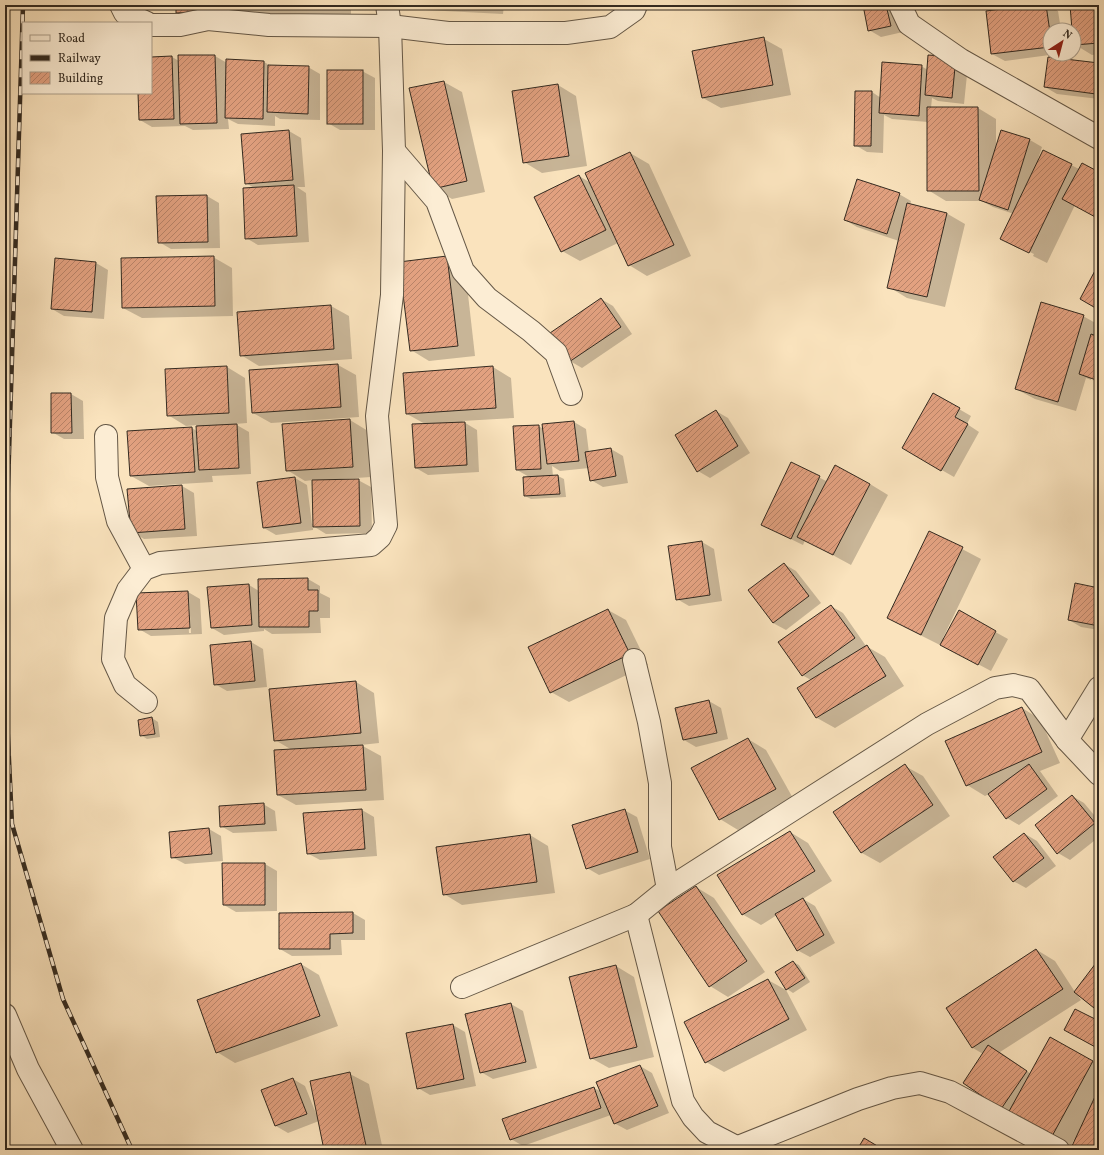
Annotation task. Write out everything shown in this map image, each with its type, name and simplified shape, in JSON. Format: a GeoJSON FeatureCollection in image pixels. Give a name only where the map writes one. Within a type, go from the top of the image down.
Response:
{"type":"FeatureCollection","features":[{"type":"Feature","properties":{"kind":"street"},"geometry":{"type":"LineString","coordinates":[[121,5],[125,13],[145,22]]}},
{"type":"Feature","properties":{"kind":"street"},"geometry":{"type":"LineString","coordinates":[[152,25],[180,25],[208,19],[269,25],[389,15],[448,33],[566,33],[610,27],[634,10],[636,5]]}},
{"type":"Feature","properties":{"kind":"street"},"geometry":{"type":"LineString","coordinates":[[900,5],[909,24],[962,60],[1099,138]]}},
{"type":"Feature","properties":{"kind":"street"},"geometry":{"type":"LineString","coordinates":[[146,702],[125,685],[113,659],[116,618],[128,590],[144,569],[160,562],[370,544],[380,537],[386,525],[377,416],[392,295],[394,151],[389,15]]}},
{"type":"Feature","properties":{"kind":"street"},"geometry":{"type":"LineString","coordinates":[[394,151],[437,201],[463,271],[487,298],[531,331],[556,353],[571,394]]}},
{"type":"Feature","properties":{"kind":"street"},"geometry":{"type":"LineString","coordinates":[[106,436],[107,477],[118,521],[144,569]]}},
{"type":"Feature","properties":{"kind":"street"},"geometry":{"type":"LineString","coordinates":[[634,660],[649,722],[660,783],[660,847],[668,889]]}},
{"type":"Feature","properties":{"kind":"street"},"geometry":{"type":"LineString","coordinates":[[462,987],[636,914],[668,889],[927,724],[995,688],[1013,685],[1029,688],[1067,740],[1099,774]]}},
{"type":"Feature","properties":{"kind":"street"},"geometry":{"type":"LineString","coordinates":[[1067,740],[1099,688]]}},
{"type":"Feature","properties":{"kind":"street"},"geometry":{"type":"LineString","coordinates":[[636,914],[683,1100],[693,1117],[707,1132],[734,1149],[858,1099],[892,1088],[920,1083],[950,1092],[1058,1150]]}},
{"type":"Feature","properties":{"kind":"street"},"geometry":{"type":"LineString","coordinates":[[5,1016],[28,1069],[72,1150]]}},
{"type":"Feature","properties":{"kind":"building"},"geometry":{"type":"Polygon","coordinates":[[[176,5],[232,5],[233,10],[176,13],[176,5]]]}},
{"type":"Feature","properties":{"kind":"building"},"geometry":{"type":"Polygon","coordinates":[[[239,5],[333,5],[333,6],[239,8],[239,5]]]}},
{"type":"Feature","properties":{"kind":"building"},"geometry":{"type":"Polygon","coordinates":[[[863,5],[886,5],[891,26],[868,31],[863,5]]]}},
{"type":"Feature","properties":{"kind":"building"},"geometry":{"type":"Polygon","coordinates":[[[1030,5],[1046,5],[1049,22],[1042,22],[1042,48],[991,54],[986,11],[1030,5]]]}},
{"type":"Feature","properties":{"kind":"building"},"geometry":{"type":"Polygon","coordinates":[[[1070,5],[1099,5],[1099,43],[1082,44],[1082,22],[1071,22],[1070,5]]]}},
{"type":"Feature","properties":{"kind":"building"},"geometry":{"type":"Polygon","coordinates":[[[764,37],[773,85],[702,98],[692,51],[764,37]]]}},
{"type":"Feature","properties":{"kind":"building"},"geometry":{"type":"Polygon","coordinates":[[[178,55],[215,55],[217,123],[180,124],[178,55]]]}},
{"type":"Feature","properties":{"kind":"building"},"geometry":{"type":"Polygon","coordinates":[[[928,55],[956,57],[952,98],[925,95],[928,55]]]}},
{"type":"Feature","properties":{"kind":"building"},"geometry":{"type":"Polygon","coordinates":[[[172,56],[174,119],[139,120],[138,94],[152,94],[152,57],[172,56]]]}},
{"type":"Feature","properties":{"kind":"building"},"geometry":{"type":"Polygon","coordinates":[[[226,59],[264,61],[263,119],[225,118],[226,59]]]}},
{"type":"Feature","properties":{"kind":"building"},"geometry":{"type":"Polygon","coordinates":[[[1082,61],[1099,63],[1096,94],[1044,87],[1047,62],[1082,61]]]}},
{"type":"Feature","properties":{"kind":"building"},"geometry":{"type":"Polygon","coordinates":[[[882,62],[922,65],[919,116],[879,113],[882,62]]]}},
{"type":"Feature","properties":{"kind":"building"},"geometry":{"type":"Polygon","coordinates":[[[268,65],[309,66],[308,114],[267,112],[268,65]]]}},
{"type":"Feature","properties":{"kind":"building"},"geometry":{"type":"Polygon","coordinates":[[[327,70],[363,70],[363,124],[327,124],[327,70]]]}},
{"type":"Feature","properties":{"kind":"building"},"geometry":{"type":"Polygon","coordinates":[[[444,81],[467,181],[433,189],[409,88],[444,81]]]}},
{"type":"Feature","properties":{"kind":"building"},"geometry":{"type":"Polygon","coordinates":[[[558,84],[569,156],[523,163],[512,91],[558,84]]]}},
{"type":"Feature","properties":{"kind":"building"},"geometry":{"type":"Polygon","coordinates":[[[855,91],[872,91],[871,146],[854,146],[855,91]]]}},
{"type":"Feature","properties":{"kind":"building"},"geometry":{"type":"Polygon","coordinates":[[[927,107],[978,107],[979,191],[927,191],[927,107]]]}},
{"type":"Feature","properties":{"kind":"building"},"geometry":{"type":"Polygon","coordinates":[[[289,130],[293,180],[245,184],[241,134],[289,130]]]}},
{"type":"Feature","properties":{"kind":"building"},"geometry":{"type":"Polygon","coordinates":[[[1001,130],[1030,139],[1008,210],[979,200],[1001,130]]]}},
{"type":"Feature","properties":{"kind":"building"},"geometry":{"type":"Polygon","coordinates":[[[1043,150],[1072,164],[1029,253],[1000,239],[1043,150]]]}},
{"type":"Feature","properties":{"kind":"building"},"geometry":{"type":"Polygon","coordinates":[[[630,152],[674,245],[628,266],[585,173],[630,152]]]}},
{"type":"Feature","properties":{"kind":"building"},"geometry":{"type":"Polygon","coordinates":[[[1082,163],[1099,172],[1099,219],[1062,199],[1082,163]]]}},
{"type":"Feature","properties":{"kind":"building"},"geometry":{"type":"Polygon","coordinates":[[[579,175],[606,230],[561,252],[534,197],[579,175]]]}},
{"type":"Feature","properties":{"kind":"building"},"geometry":{"type":"Polygon","coordinates":[[[857,179],[900,193],[887,234],[844,220],[857,179]]]}},
{"type":"Feature","properties":{"kind":"building"},"geometry":{"type":"Polygon","coordinates":[[[294,185],[297,236],[245,239],[243,188],[294,185]]]}},
{"type":"Feature","properties":{"kind":"building"},"geometry":{"type":"Polygon","coordinates":[[[207,195],[208,242],[158,243],[156,196],[207,195]]]}},
{"type":"Feature","properties":{"kind":"building"},"geometry":{"type":"Polygon","coordinates":[[[907,203],[947,213],[927,297],[887,288],[907,203]]]}},
{"type":"Feature","properties":{"kind":"building"},"geometry":{"type":"Polygon","coordinates":[[[214,256],[215,306],[122,308],[121,258],[214,256]]]}},
{"type":"Feature","properties":{"kind":"building"},"geometry":{"type":"Polygon","coordinates":[[[447,256],[458,346],[410,351],[399,262],[447,256]]]}},
{"type":"Feature","properties":{"kind":"building"},"geometry":{"type":"Polygon","coordinates":[[[55,258],[96,262],[92,312],[51,309],[55,258]]]}},
{"type":"Feature","properties":{"kind":"building"},"geometry":{"type":"Polygon","coordinates":[[[1099,263],[1099,310],[1080,299],[1099,263]]]}},
{"type":"Feature","properties":{"kind":"building"},"geometry":{"type":"Polygon","coordinates":[[[601,298],[621,327],[569,362],[550,333],[601,298]]]}},
{"type":"Feature","properties":{"kind":"building"},"geometry":{"type":"Polygon","coordinates":[[[1041,302],[1084,315],[1058,402],[1015,389],[1041,302]]]}},
{"type":"Feature","properties":{"kind":"building"},"geometry":{"type":"Polygon","coordinates":[[[331,305],[334,349],[240,356],[237,312],[331,305]]]}},
{"type":"Feature","properties":{"kind":"building"},"geometry":{"type":"Polygon","coordinates":[[[1091,334],[1099,337],[1099,381],[1079,374],[1091,334]]]}},
{"type":"Feature","properties":{"kind":"building"},"geometry":{"type":"Polygon","coordinates":[[[338,364],[341,407],[252,413],[249,370],[338,364]]]}},
{"type":"Feature","properties":{"kind":"building"},"geometry":{"type":"Polygon","coordinates":[[[227,366],[229,413],[167,416],[165,369],[227,366]]]}},
{"type":"Feature","properties":{"kind":"building"},"geometry":{"type":"Polygon","coordinates":[[[493,366],[496,408],[406,414],[403,373],[493,366]]]}},
{"type":"Feature","properties":{"kind":"building"},"geometry":{"type":"Polygon","coordinates":[[[51,393],[71,393],[72,433],[51,433],[51,393]]]}},
{"type":"Feature","properties":{"kind":"building"},"geometry":{"type":"Polygon","coordinates":[[[933,393],[960,408],[955,417],[968,424],[941,471],[902,448],[933,393]]]}},
{"type":"Feature","properties":{"kind":"building"},"geometry":{"type":"Polygon","coordinates":[[[716,410],[738,446],[697,472],[675,435],[716,410]]]}},
{"type":"Feature","properties":{"kind":"building"},"geometry":{"type":"Polygon","coordinates":[[[350,419],[353,467],[286,471],[282,424],[350,419]]]}},
{"type":"Feature","properties":{"kind":"building"},"geometry":{"type":"Polygon","coordinates":[[[574,421],[579,461],[547,464],[542,424],[574,421]]]}},
{"type":"Feature","properties":{"kind":"building"},"geometry":{"type":"Polygon","coordinates":[[[465,422],[467,465],[415,468],[412,424],[465,422]]]}},
{"type":"Feature","properties":{"kind":"building"},"geometry":{"type":"Polygon","coordinates":[[[237,424],[239,468],[199,470],[196,426],[237,424]]]}},
{"type":"Feature","properties":{"kind":"building"},"geometry":{"type":"Polygon","coordinates":[[[539,425],[541,469],[516,470],[513,426],[539,425]]]}},
{"type":"Feature","properties":{"kind":"building"},"geometry":{"type":"Polygon","coordinates":[[[192,427],[195,472],[130,476],[127,431],[192,427]]]}},
{"type":"Feature","properties":{"kind":"building"},"geometry":{"type":"Polygon","coordinates":[[[611,448],[616,476],[590,481],[585,452],[611,448]]]}},
{"type":"Feature","properties":{"kind":"building"},"geometry":{"type":"Polygon","coordinates":[[[791,462],[820,476],[791,539],[761,525],[791,462]]]}},
{"type":"Feature","properties":{"kind":"building"},"geometry":{"type":"Polygon","coordinates":[[[835,465],[870,484],[833,555],[797,537],[835,465]]]}},
{"type":"Feature","properties":{"kind":"building"},"geometry":{"type":"Polygon","coordinates":[[[558,475],[560,494],[524,496],[523,477],[558,475]]]}},
{"type":"Feature","properties":{"kind":"building"},"geometry":{"type":"Polygon","coordinates":[[[295,477],[301,523],[263,528],[257,482],[295,477]]]}},
{"type":"Feature","properties":{"kind":"building"},"geometry":{"type":"Polygon","coordinates":[[[359,479],[360,526],[313,527],[312,480],[359,479]]]}},
{"type":"Feature","properties":{"kind":"building"},"geometry":{"type":"Polygon","coordinates":[[[182,485],[185,529],[131,533],[127,489],[182,485]]]}},
{"type":"Feature","properties":{"kind":"building"},"geometry":{"type":"Polygon","coordinates":[[[929,531],[963,547],[921,635],[887,618],[929,531]]]}},
{"type":"Feature","properties":{"kind":"building"},"geometry":{"type":"Polygon","coordinates":[[[702,541],[710,595],[676,600],[668,546],[702,541]]]}},
{"type":"Feature","properties":{"kind":"building"},"geometry":{"type":"Polygon","coordinates":[[[784,563],[809,596],[773,623],[748,590],[784,563]]]}},
{"type":"Feature","properties":{"kind":"building"},"geometry":{"type":"Polygon","coordinates":[[[308,578],[308,590],[318,590],[318,611],[309,611],[309,627],[259,627],[258,579],[308,578]]]}},
{"type":"Feature","properties":{"kind":"building"},"geometry":{"type":"Polygon","coordinates":[[[1075,583],[1099,588],[1099,626],[1068,620],[1075,583]]]}},
{"type":"Feature","properties":{"kind":"building"},"geometry":{"type":"Polygon","coordinates":[[[249,584],[252,625],[211,628],[207,587],[249,584]]]}},
{"type":"Feature","properties":{"kind":"building"},"geometry":{"type":"Polygon","coordinates":[[[188,591],[190,628],[138,630],[136,593],[188,591]]]}},
{"type":"Feature","properties":{"kind":"building"},"geometry":{"type":"Polygon","coordinates":[[[831,605],[855,638],[802,676],[778,642],[831,605]]]}},
{"type":"Feature","properties":{"kind":"building"},"geometry":{"type":"Polygon","coordinates":[[[608,609],[630,654],[550,693],[528,647],[608,609]]]}},
{"type":"Feature","properties":{"kind":"building"},"geometry":{"type":"Polygon","coordinates":[[[959,610],[996,631],[978,665],[940,645],[959,610]]]}},
{"type":"Feature","properties":{"kind":"building"},"geometry":{"type":"Polygon","coordinates":[[[251,641],[255,681],[214,685],[210,645],[251,641]]]}},
{"type":"Feature","properties":{"kind":"building"},"geometry":{"type":"Polygon","coordinates":[[[867,645],[886,676],[816,718],[797,688],[867,645]]]}},
{"type":"Feature","properties":{"kind":"building"},"geometry":{"type":"Polygon","coordinates":[[[356,681],[361,733],[274,741],[269,689],[356,681]]]}},
{"type":"Feature","properties":{"kind":"building"},"geometry":{"type":"Polygon","coordinates":[[[709,700],[717,733],[683,740],[675,708],[709,700]]]}},
{"type":"Feature","properties":{"kind":"building"},"geometry":{"type":"Polygon","coordinates":[[[1022,707],[1042,752],[966,786],[945,741],[1022,707]]]}},
{"type":"Feature","properties":{"kind":"building"},"geometry":{"type":"Polygon","coordinates":[[[152,717],[155,734],[140,736],[138,720],[152,717]]]}},
{"type":"Feature","properties":{"kind":"building"},"geometry":{"type":"Polygon","coordinates":[[[748,738],[776,789],[719,820],[691,768],[748,738]]]}},
{"type":"Feature","properties":{"kind":"building"},"geometry":{"type":"Polygon","coordinates":[[[363,745],[366,790],[277,795],[274,750],[363,745]]]}},
{"type":"Feature","properties":{"kind":"building"},"geometry":{"type":"Polygon","coordinates":[[[905,764],[933,805],[861,853],[833,812],[905,764]]]}},
{"type":"Feature","properties":{"kind":"building"},"geometry":{"type":"Polygon","coordinates":[[[1029,764],[1047,789],[1006,819],[988,794],[1029,764]]]}},
{"type":"Feature","properties":{"kind":"building"},"geometry":{"type":"Polygon","coordinates":[[[1072,795],[1095,823],[1057,854],[1035,825],[1072,795]]]}},
{"type":"Feature","properties":{"kind":"building"},"geometry":{"type":"Polygon","coordinates":[[[264,803],[265,824],[220,827],[219,806],[264,803]]]}},
{"type":"Feature","properties":{"kind":"building"},"geometry":{"type":"Polygon","coordinates":[[[362,809],[365,849],[307,854],[303,813],[362,809]]]}},
{"type":"Feature","properties":{"kind":"building"},"geometry":{"type":"Polygon","coordinates":[[[625,809],[638,852],[586,869],[572,825],[625,809]]]}},
{"type":"Feature","properties":{"kind":"building"},"geometry":{"type":"Polygon","coordinates":[[[209,828],[212,854],[171,858],[169,832],[209,828]]]}},
{"type":"Feature","properties":{"kind":"building"},"geometry":{"type":"Polygon","coordinates":[[[790,831],[815,871],[742,915],[717,875],[790,831]]]}},
{"type":"Feature","properties":{"kind":"building"},"geometry":{"type":"Polygon","coordinates":[[[1024,833],[1044,858],[1013,882],[993,857],[1024,833]]]}},
{"type":"Feature","properties":{"kind":"building"},"geometry":{"type":"Polygon","coordinates":[[[530,834],[537,882],[443,895],[436,847],[530,834]]]}},
{"type":"Feature","properties":{"kind":"building"},"geometry":{"type":"Polygon","coordinates":[[[222,863],[265,863],[265,905],[223,905],[222,863]]]}},
{"type":"Feature","properties":{"kind":"building"},"geometry":{"type":"Polygon","coordinates":[[[696,886],[747,961],[709,987],[658,911],[696,886]]]}},
{"type":"Feature","properties":{"kind":"building"},"geometry":{"type":"Polygon","coordinates":[[[803,898],[824,935],[797,951],[775,914],[803,898]]]}},
{"type":"Feature","properties":{"kind":"building"},"geometry":{"type":"Polygon","coordinates":[[[353,912],[353,933],[330,934],[330,949],[279,949],[279,913],[353,912]]]}},
{"type":"Feature","properties":{"kind":"building"},"geometry":{"type":"Polygon","coordinates":[[[1036,949],[1063,989],[972,1048],[946,1008],[1036,949]]]}},
{"type":"Feature","properties":{"kind":"building"},"geometry":{"type":"Polygon","coordinates":[[[1099,959],[1099,1012],[1074,992],[1099,959]]]}},
{"type":"Feature","properties":{"kind":"building"},"geometry":{"type":"Polygon","coordinates":[[[793,961],[805,978],[786,990],[775,972],[793,961]]]}},
{"type":"Feature","properties":{"kind":"building"},"geometry":{"type":"Polygon","coordinates":[[[301,963],[320,1016],[216,1053],[197,1000],[301,963]]]}},
{"type":"Feature","properties":{"kind":"building"},"geometry":{"type":"Polygon","coordinates":[[[616,965],[637,1047],[590,1059],[569,977],[616,965]]]}},
{"type":"Feature","properties":{"kind":"building"},"geometry":{"type":"Polygon","coordinates":[[[768,979],[789,1019],[705,1063],[684,1022],[768,979]]]}},
{"type":"Feature","properties":{"kind":"building"},"geometry":{"type":"Polygon","coordinates":[[[511,1003],[526,1062],[480,1073],[465,1014],[511,1003]]]}},
{"type":"Feature","properties":{"kind":"building"},"geometry":{"type":"Polygon","coordinates":[[[1075,1009],[1099,1021],[1099,1049],[1064,1030],[1075,1009]]]}},
{"type":"Feature","properties":{"kind":"building"},"geometry":{"type":"Polygon","coordinates":[[[453,1024],[464,1079],[417,1089],[406,1033],[453,1024]]]}},
{"type":"Feature","properties":{"kind":"building"},"geometry":{"type":"Polygon","coordinates":[[[1050,1037],[1093,1061],[1051,1138],[1007,1115],[1050,1037]]]}},
{"type":"Feature","properties":{"kind":"building"},"geometry":{"type":"Polygon","coordinates":[[[988,1045],[1027,1071],[1001,1109],[963,1083],[988,1045]]]}},
{"type":"Feature","properties":{"kind":"building"},"geometry":{"type":"Polygon","coordinates":[[[640,1065],[658,1106],[614,1124],[596,1082],[640,1065]]]}},
{"type":"Feature","properties":{"kind":"building"},"geometry":{"type":"Polygon","coordinates":[[[350,1072],[367,1150],[324,1150],[310,1081],[350,1072]]]}},
{"type":"Feature","properties":{"kind":"building"},"geometry":{"type":"Polygon","coordinates":[[[293,1078],[307,1114],[275,1126],[261,1090],[293,1078]]]}},
{"type":"Feature","properties":{"kind":"building"},"geometry":{"type":"Polygon","coordinates":[[[594,1087],[601,1108],[510,1140],[502,1119],[594,1087]]]}},
{"type":"Feature","properties":{"kind":"building"},"geometry":{"type":"Polygon","coordinates":[[[1099,1088],[1099,1150],[1081,1150],[1072,1146],[1099,1088]]]}},
{"type":"Feature","properties":{"kind":"building"},"geometry":{"type":"Polygon","coordinates":[[[864,1138],[884,1150],[857,1150],[864,1138]]]}},
{"type":"Feature","properties":{"kind":"railway"},"geometry":{"type":"LineString","coordinates":[[22,22],[23,5]]}},
{"type":"Feature","properties":{"kind":"railway"},"geometry":{"type":"LineString","coordinates":[[5,581],[22,37]]}},
{"type":"Feature","properties":{"kind":"railway"},"geometry":{"type":"LineString","coordinates":[[5,675],[12,824],[63,999],[132,1150]]}}]}
